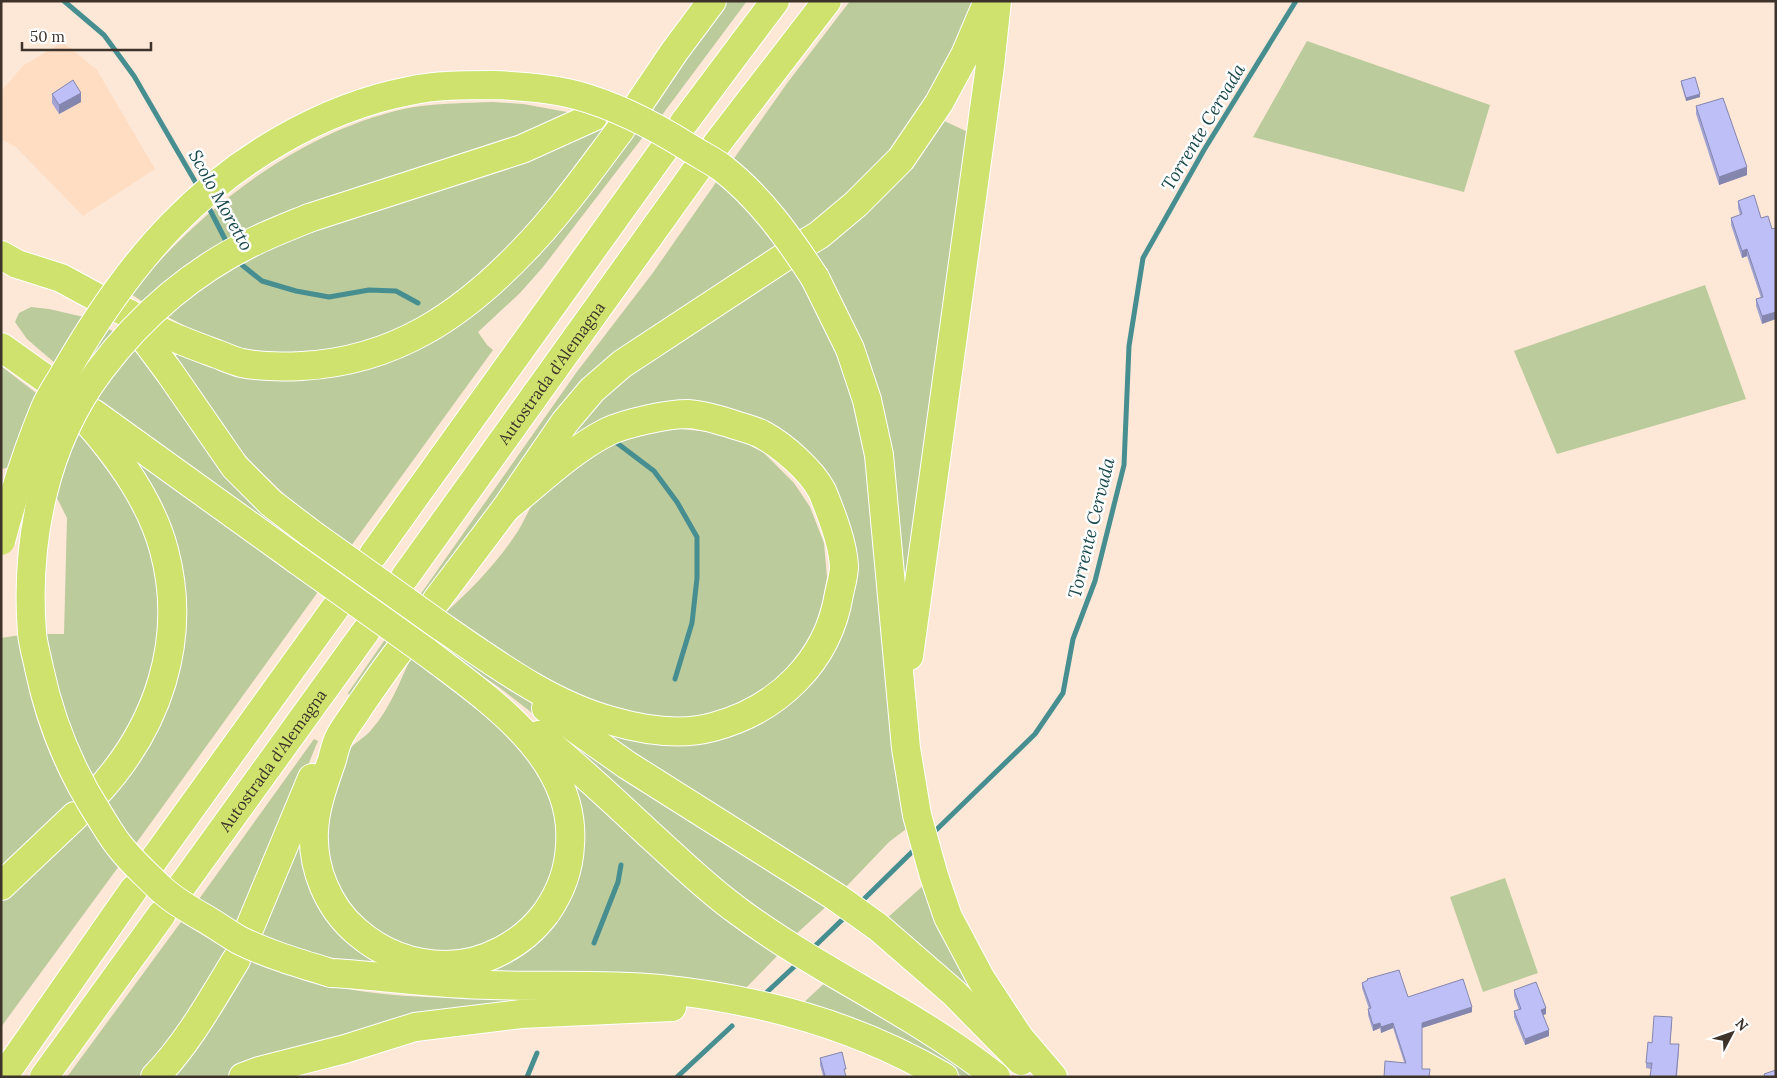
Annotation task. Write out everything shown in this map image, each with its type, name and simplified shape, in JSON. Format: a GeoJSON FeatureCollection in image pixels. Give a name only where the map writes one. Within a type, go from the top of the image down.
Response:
{"type":"FeatureCollection","features":[{"type":"Feature","properties":{"kind":"highway"},"geometry":{"type":"LineString","coordinates":[[629,101],[674,52],[712,1]]}},
{"type":"Feature","properties":{"kind":"highway"},"geometry":{"type":"LineString","coordinates":[[683,124],[775,1]]}},
{"type":"Feature","properties":{"kind":"highway"},"geometry":{"type":"LineString","coordinates":[[716,145],[827,1]]}},
{"type":"Feature","properties":{"kind":"highway"},"geometry":{"type":"LineString","coordinates":[[809,242],[856,204],[901,159],[939,103],[965,56],[988,1]]}},
{"type":"Feature","properties":{"kind":"highway"},"geometry":{"type":"LineString","coordinates":[[902,702],[989,76],[997,1]]}},
{"type":"Feature","properties":{"kind":"highway"},"geometry":{"type":"LineString","coordinates":[[1,541],[15,490],[46,405],[78,350],[122,282],[174,223],[214,186],[253,158],[297,131],[353,106],[410,91],[466,85],[522,86],[576,95],[624,111],[666,133],[722,168],[757,200],[788,236],[815,278],[850,349],[867,400],[879,456],[906,748],[917,815],[934,876],[948,917],[981,979],[1019,1037],[1053,1077]]}},
{"type":"Feature","properties":{"kind":"highway"},"geometry":{"type":"LineString","coordinates":[[593,117],[522,149],[309,218],[256,240],[213,264],[190,280],[152,311],[119,346],[99,371],[68,420],[51,464],[41,501],[32,559],[31,600],[32,635],[46,700],[83,791],[121,849],[160,888],[186,907],[241,941],[298,963],[331,973],[489,985],[578,985],[659,989],[830,1025],[871,1040],[944,1077]]}},
{"type":"Feature","properties":{"kind":"highway"},"geometry":{"type":"LineString","coordinates":[[1,255],[17,264],[61,278],[128,316],[178,341],[242,363],[281,367],[324,365],[374,354],[412,338],[454,312],[494,279],[519,255],[560,210],[622,129]]}},
{"type":"Feature","properties":{"kind":"highway"},"geometry":{"type":"LineString","coordinates":[[373,555],[665,148]]}},
{"type":"Feature","properties":{"kind":"highway","name":"Autostrada d'Alemagna"},"geometry":{"type":"LineString","coordinates":[[405,576],[698,168]]}},
{"type":"Feature","properties":{"kind":"highway"},"geometry":{"type":"LineString","coordinates":[[436,601],[506,508],[565,422],[592,390],[629,359],[786,256]]}},
{"type":"Feature","properties":{"kind":"highway"},"geometry":{"type":"LineString","coordinates":[[128,316],[235,467],[271,503],[442,628],[534,699],[626,764],[836,897],[878,927],[954,993],[1036,1077]]}},
{"type":"Feature","properties":{"kind":"highway"},"geometry":{"type":"LineString","coordinates":[[1,347],[46,379]]}},
{"type":"Feature","properties":{"kind":"highway"},"geometry":{"type":"LineString","coordinates":[[442,628],[537,690],[578,709],[611,721],[646,729],[677,732],[711,728],[752,714],[777,698],[802,675],[824,642],[837,609],[844,566],[836,528],[821,490],[795,457],[761,434],[715,418],[687,414],[642,420],[610,431],[581,446],[506,508]]}},
{"type":"Feature","properties":{"kind":"highway"},"geometry":{"type":"LineString","coordinates":[[95,795],[131,749],[156,702],[168,666],[172,626],[171,583],[164,548],[150,512],[128,472],[88,415],[135,442],[296,559],[422,655],[500,711],[527,735],[550,766],[559,783],[566,800],[571,835],[566,871],[560,888],[552,904],[529,932],[499,952],[482,959],[448,965],[412,962],[379,948],[351,927],[339,914],[322,882],[314,848],[314,830],[322,785],[339,737]]}},
{"type":"Feature","properties":{"kind":"highway"},"geometry":{"type":"LineString","coordinates":[[150,866],[336,607]]}},
{"type":"Feature","properties":{"kind":"highway","name":"Autostrada d'Alemagna"},"geometry":{"type":"LineString","coordinates":[[179,890],[366,630]]}},
{"type":"Feature","properties":{"kind":"highway"},"geometry":{"type":"LineString","coordinates":[[247,934],[311,780],[339,737],[422,655]]}},
{"type":"Feature","properties":{"kind":"highway"},"geometry":{"type":"LineString","coordinates":[[422,655],[497,700],[582,771],[691,873],[737,911],[788,945],[898,1009],[996,1077]]}},
{"type":"Feature","properties":{"kind":"highway"},"geometry":{"type":"LineString","coordinates":[[1,886],[74,816]]}},
{"type":"Feature","properties":{"kind":"highway"},"geometry":{"type":"LineString","coordinates":[[3,1077],[134,889]]}},
{"type":"Feature","properties":{"kind":"highway"},"geometry":{"type":"LineString","coordinates":[[44,1077],[162,914]]}},
{"type":"Feature","properties":{"kind":"highway"},"geometry":{"type":"LineString","coordinates":[[155,1077],[168,1064],[206,1010],[236,960]]}},
{"type":"Feature","properties":{"kind":"highway"},"geometry":{"type":"LineString","coordinates":[[243,1077],[259,1071],[345,1049],[415,1027],[521,1014],[725,1003]]}},
{"type":"Feature","properties":{"kind":"shaded area"},"geometry":{"type":"Polygon","coordinates":[[[63,42],[97,70],[155,169],[83,216],[16,147],[1,139],[1,91],[24,65],[63,42]]]}},
{"type":"Feature","properties":{"kind":"green space"},"geometry":{"type":"Polygon","coordinates":[[[726,1],[747,1],[659,119],[642,112],[726,1]]]}},
{"type":"Feature","properties":{"kind":"green space"},"geometry":{"type":"Polygon","coordinates":[[[850,1],[976,1],[952,61],[901,143],[802,236],[730,164],[788,82],[850,1]]]}},
{"type":"Feature","properties":{"kind":"green space"},"geometry":{"type":"Polygon","coordinates":[[[1307,41],[1490,105],[1464,192],[1253,137],[1307,41]]]}},
{"type":"Feature","properties":{"kind":"green space"},"geometry":{"type":"Polygon","coordinates":[[[493,102],[523,104],[578,114],[370,191],[146,304],[131,294],[158,262],[222,203],[257,176],[294,153],[333,133],[373,117],[414,107],[493,102]]]}},
{"type":"Feature","properties":{"kind":"green space"},"geometry":{"type":"Polygon","coordinates":[[[940,119],[970,133],[908,585],[900,585],[851,320],[827,270],[812,250],[940,119]]]}},
{"type":"Feature","properties":{"kind":"green space"},"geometry":{"type":"Polygon","coordinates":[[[603,121],[614,125],[516,247],[428,321],[345,350],[275,354],[240,349],[196,332],[166,316],[209,284],[245,261],[280,244],[603,121]]]}},
{"type":"Feature","properties":{"kind":"green space"},"geometry":{"type":"Polygon","coordinates":[[[630,131],[643,137],[543,267],[520,293],[478,332],[493,350],[351,546],[289,499],[253,464],[236,445],[176,358],[176,355],[182,355],[240,370],[427,340],[630,131]]]}},
{"type":"Feature","properties":{"kind":"green space"},"geometry":{"type":"Polygon","coordinates":[[[717,181],[736,197],[784,249],[632,345],[427,599],[420,595],[576,373],[652,274],[717,181]]]}},
{"type":"Feature","properties":{"kind":"green space"},"geometry":{"type":"Polygon","coordinates":[[[794,263],[833,337],[863,425],[910,826],[889,842],[843,890],[595,728],[758,719],[842,609],[826,495],[712,413],[564,448],[560,440],[602,394],[794,263]]]}},
{"type":"Feature","properties":{"kind":"green space"},"geometry":{"type":"Polygon","coordinates":[[[1705,285],[1746,399],[1557,454],[1514,351],[1705,285]]]}},
{"type":"Feature","properties":{"kind":"green space"},"geometry":{"type":"Polygon","coordinates":[[[31,307],[84,317],[56,364],[27,339],[15,322],[19,313],[31,307]]]}},
{"type":"Feature","properties":{"kind":"green space"},"geometry":{"type":"Polygon","coordinates":[[[105,327],[116,333],[79,382],[74,379],[105,327]]]}},
{"type":"Feature","properties":{"kind":"green space"},"geometry":{"type":"Polygon","coordinates":[[[133,349],[301,536],[297,543],[95,398],[133,349]]]}},
{"type":"Feature","properties":{"kind":"green space"},"geometry":{"type":"Polygon","coordinates":[[[1,366],[40,396],[12,467],[1,469],[1,366]]]}},
{"type":"Feature","properties":{"kind":"green space"},"geometry":{"type":"Polygon","coordinates":[[[681,429],[710,432],[737,439],[763,452],[794,483],[810,507],[824,543],[827,577],[814,631],[792,670],[737,710],[675,721],[592,704],[523,668],[445,613],[475,584],[502,553],[518,531],[537,497],[598,452],[626,440],[658,430],[681,429]]]}},
{"type":"Feature","properties":{"kind":"green space"},"geometry":{"type":"Polygon","coordinates":[[[78,431],[128,498],[138,517],[154,563],[161,607],[151,685],[106,772],[84,782],[41,634],[64,634],[67,518],[54,492],[78,431]]]}},
{"type":"Feature","properties":{"kind":"green space"},"geometry":{"type":"Polygon","coordinates":[[[125,443],[320,589],[132,849],[100,805],[179,644],[125,443]]]}},
{"type":"Feature","properties":{"kind":"green space"},"geometry":{"type":"Polygon","coordinates":[[[20,635],[26,679],[38,723],[55,765],[76,805],[1,876],[1,638],[20,635]]]}},
{"type":"Feature","properties":{"kind":"green space"},"geometry":{"type":"Polygon","coordinates":[[[436,636],[559,723],[829,904],[795,935],[725,885],[540,719],[500,688],[432,641],[436,636]]]}},
{"type":"Feature","properties":{"kind":"green space"},"geometry":{"type":"Polygon","coordinates":[[[386,638],[392,642],[350,697],[348,693],[386,638]]]}},
{"type":"Feature","properties":{"kind":"green space"},"geometry":{"type":"Polygon","coordinates":[[[411,657],[495,718],[536,758],[563,823],[548,893],[506,939],[452,956],[397,947],[351,912],[329,869],[324,824],[346,753],[378,721],[394,694],[411,657]]]}},
{"type":"Feature","properties":{"kind":"green space"},"geometry":{"type":"Polygon","coordinates":[[[314,739],[318,741],[238,933],[194,906],[314,739]]]}},
{"type":"Feature","properties":{"kind":"green space"},"geometry":{"type":"Polygon","coordinates":[[[567,776],[781,952],[742,992],[385,976],[255,942],[301,827],[318,887],[432,971],[554,919],[567,776]]]}},
{"type":"Feature","properties":{"kind":"green space"},"geometry":{"type":"Polygon","coordinates":[[[85,821],[119,866],[1,1027],[1,901],[85,821]]]}},
{"type":"Feature","properties":{"kind":"green space"},"geometry":{"type":"Polygon","coordinates":[[[1505,878],[1538,973],[1483,992],[1450,897],[1505,878]]]}},
{"type":"Feature","properties":{"kind":"green space"},"geometry":{"type":"Polygon","coordinates":[[[926,883],[980,990],[972,993],[886,919],[926,883]]]}},
{"type":"Feature","properties":{"kind":"green space"},"geometry":{"type":"Polygon","coordinates":[[[181,922],[231,952],[143,1077],[67,1077],[181,922]]]}},
{"type":"Feature","properties":{"kind":"green space"},"geometry":{"type":"Polygon","coordinates":[[[248,959],[291,975],[334,986],[379,993],[424,997],[470,998],[607,995],[241,1072],[229,1077],[168,1077],[248,959]]]}},
{"type":"Feature","properties":{"kind":"green space"},"geometry":{"type":"Polygon","coordinates":[[[828,980],[984,1077],[963,1077],[918,1050],[801,1005],[828,980]]]}},
{"type":"Feature","properties":{"kind":"building"},"geometry":{"type":"Polygon","coordinates":[[[1695,77],[1700,94],[1686,98],[1681,81],[1695,77]]]}},
{"type":"Feature","properties":{"kind":"building"},"geometry":{"type":"Polygon","coordinates":[[[73,80],[81,93],[59,105],[52,94],[73,80]]]}},
{"type":"Feature","properties":{"kind":"building"},"geometry":{"type":"Polygon","coordinates":[[[1723,98],[1747,167],[1719,177],[1696,106],[1723,98]]]}},
{"type":"Feature","properties":{"kind":"building"},"geometry":{"type":"Polygon","coordinates":[[[1754,195],[1761,218],[1768,216],[1772,229],[1775,228],[1776,230],[1776,312],[1762,316],[1756,299],[1763,297],[1747,249],[1742,251],[1731,218],[1742,214],[1738,201],[1754,195]]]}},
{"type":"Feature","properties":{"kind":"building"},"geometry":{"type":"Polygon","coordinates":[[[1399,970],[1408,997],[1463,979],[1472,1007],[1422,1023],[1422,1069],[1430,1069],[1429,1077],[1384,1077],[1385,1061],[1406,1063],[1393,1023],[1381,1027],[1380,1023],[1373,1025],[1368,1009],[1371,1008],[1362,983],[1367,979],[1399,970]]]}},
{"type":"Feature","properties":{"kind":"building"},"geometry":{"type":"Polygon","coordinates":[[[1536,982],[1546,1008],[1541,1010],[1549,1030],[1525,1039],[1514,1011],[1521,1009],[1514,990],[1536,982]]]}},
{"type":"Feature","properties":{"kind":"building"},"geometry":{"type":"Polygon","coordinates":[[[1654,1016],[1672,1017],[1670,1044],[1679,1044],[1676,1077],[1650,1077],[1652,1063],[1646,1063],[1648,1042],[1652,1043],[1654,1016]]]}},
{"type":"Feature","properties":{"kind":"building"},"geometry":{"type":"Polygon","coordinates":[[[842,1052],[846,1077],[821,1077],[825,1076],[820,1058],[842,1052]]]}},
{"type":"Feature","properties":{"kind":"building"},"geometry":{"type":"Polygon","coordinates":[[[1776,1070],[1776,1077],[1765,1077],[1764,1074],[1776,1070]]]}},
{"type":"Feature","properties":{"kind":"waterway","name":"Scolo Moretto"},"geometry":{"type":"LineString","coordinates":[[64,1],[104,35],[134,76],[200,190]]}},
{"type":"Feature","properties":{"kind":"waterway","name":"Torrente Cervada"},"geometry":{"type":"LineString","coordinates":[[932,834],[1035,734],[1063,693],[1073,639],[1095,581],[1124,465],[1129,346],[1143,258],[1204,150],[1296,1]]}},
{"type":"Feature","properties":{"kind":"waterway","name":"Scolo Moretto"},"geometry":{"type":"LineString","coordinates":[[207,204],[228,245]]}},
{"type":"Feature","properties":{"kind":"waterway","name":"Scolo Moretto"},"geometry":{"type":"LineString","coordinates":[[237,258],[242,265],[262,281],[296,291],[329,297],[369,290],[396,291],[418,303]]}},
{"type":"Feature","properties":{"kind":"waterway","name":"Scolo Moretto"},"geometry":{"type":"LineString","coordinates":[[617,443],[654,471],[677,502],[697,537],[697,578],[692,623],[675,679]]}},
{"type":"Feature","properties":{"kind":"waterway","name":"Torrente Cervada"},"geometry":{"type":"LineString","coordinates":[[863,900],[916,848]]}},
{"type":"Feature","properties":{"kind":"waterway","name":"Scolo Moretto"},"geometry":{"type":"LineString","coordinates":[[594,943],[618,882],[621,865]]}},
{"type":"Feature","properties":{"kind":"waterway","name":"Torrente Cervada"},"geometry":{"type":"LineString","coordinates":[[815,946],[844,918]]}},
{"type":"Feature","properties":{"kind":"waterway","name":"Torrente Cervada"},"geometry":{"type":"LineString","coordinates":[[767,992],[796,965]]}},
{"type":"Feature","properties":{"kind":"waterway","name":"Torrente Cervada"},"geometry":{"type":"LineString","coordinates":[[677,1077],[732,1026]]}},
{"type":"Feature","properties":{"kind":"waterway","name":"Scolo Moretto"},"geometry":{"type":"LineString","coordinates":[[527,1077],[537,1053]]}}]}
